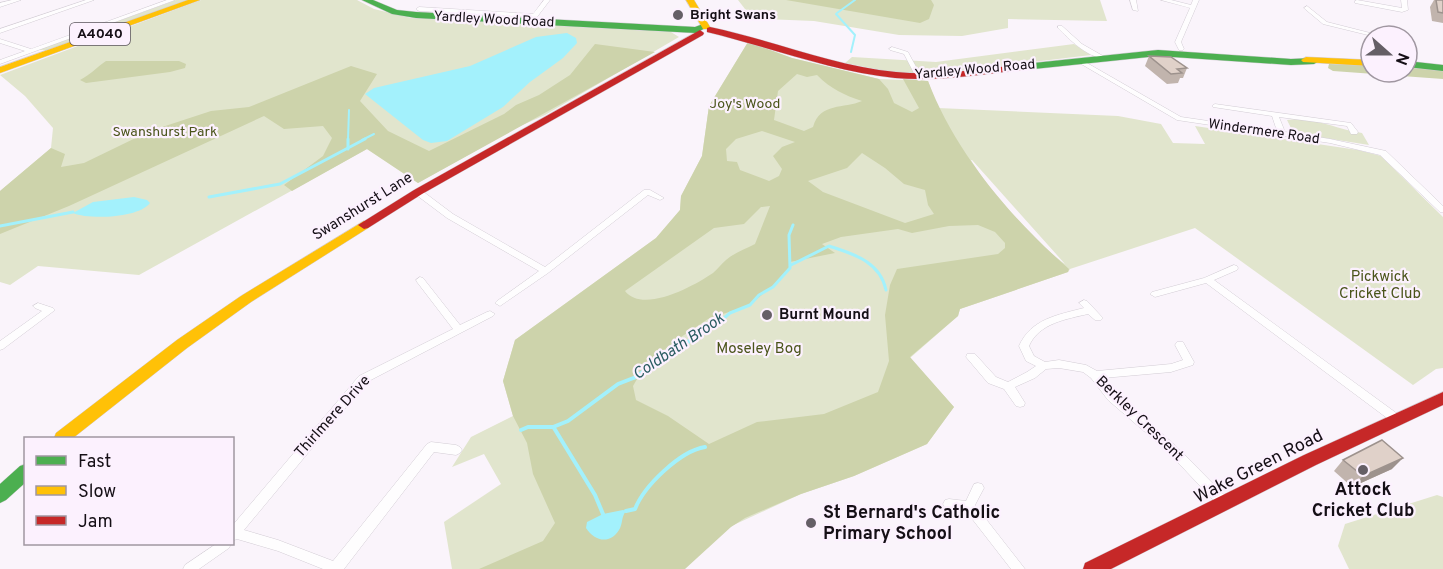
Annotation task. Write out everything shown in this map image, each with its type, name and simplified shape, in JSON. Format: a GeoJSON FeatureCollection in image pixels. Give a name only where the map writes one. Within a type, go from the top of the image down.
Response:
{"type":"FeatureCollection","features":[{"type":"Feature","properties":{"kind":"street"},"geometry":{"type":"LineString","coordinates":[[0,5],[18,0]]}},
{"type":"Feature","properties":{"kind":"street"},"geometry":{"type":"LineString","coordinates":[[0,31],[91,0]]}},
{"type":"Feature","properties":{"kind":"street"},"geometry":{"type":"LineString","coordinates":[[0,40],[36,53],[172,0]]}},
{"type":"Feature","properties":{"kind":"street","name":"A4040"},"geometry":{"type":"LineString","coordinates":[[1,67],[36,53],[196,0]]}},
{"type":"Feature","properties":{"kind":"street","name":"Yardley Wood Road"},"geometry":{"type":"LineString","coordinates":[[366,0],[395,12],[416,15],[533,19]]}},
{"type":"Feature","properties":{"kind":"street"},"geometry":{"type":"LineString","coordinates":[[533,19],[547,0]]}},
{"type":"Feature","properties":{"kind":"street"},"geometry":{"type":"LineString","coordinates":[[690,0],[703,30]]}},
{"type":"Feature","properties":{"kind":"street"},"geometry":{"type":"LineString","coordinates":[[1133,0],[1136,10]]}},
{"type":"Feature","properties":{"kind":"street"},"geometry":{"type":"LineString","coordinates":[[1164,0],[1192,7]]}},
{"type":"Feature","properties":{"kind":"street"},"geometry":{"type":"LineString","coordinates":[[1181,49],[1178,42],[1196,0]]}},
{"type":"Feature","properties":{"kind":"street"},"geometry":{"type":"LineString","coordinates":[[1357,2],[1395,13],[1404,9],[1404,0]]}},
{"type":"Feature","properties":{"kind":"street"},"geometry":{"type":"LineString","coordinates":[[1307,8],[1325,23],[1359,31]]}},
{"type":"Feature","properties":{"kind":"street","name":"Yardley Wood Road"},"geometry":{"type":"LineString","coordinates":[[419,9],[703,30],[739,35],[866,70],[918,76],[1158,53],[1202,54],[1292,62],[1359,63]]}},
{"type":"Feature","properties":{"kind":"street"},"geometry":{"type":"LineString","coordinates":[[1060,27],[1080,45],[1107,57]]}},
{"type":"Feature","properties":{"kind":"street","name":"Swanshurst Lane"},"geometry":{"type":"LineString","coordinates":[[63,437],[164,357],[246,299],[418,192],[703,30]]}},
{"type":"Feature","properties":{"kind":"street","name":"Yardley Wood Road"},"geometry":{"type":"LineString","coordinates":[[1107,57],[1144,47],[1181,49],[1202,54]]}},
{"type":"Feature","properties":{"kind":"street"},"geometry":{"type":"LineString","coordinates":[[892,49],[906,53],[918,76]]}},
{"type":"Feature","properties":{"kind":"street","name":"Windermere Road"},"geometry":{"type":"LineString","coordinates":[[1078,60],[1179,120],[1330,141],[1383,153],[1443,210]]}},
{"type":"Feature","properties":{"kind":"street"},"geometry":{"type":"LineString","coordinates":[[1419,65],[1443,68]]}},
{"type":"Feature","properties":{"kind":"street"},"geometry":{"type":"LineString","coordinates":[[1215,106],[1349,124],[1354,132]]}},
{"type":"Feature","properties":{"kind":"street"},"geometry":{"type":"LineString","coordinates":[[1275,114],[1282,134]]}},
{"type":"Feature","properties":{"kind":"street"},"geometry":{"type":"LineString","coordinates":[[418,192],[450,216],[545,271]]}},
{"type":"Feature","properties":{"kind":"street"},"geometry":{"type":"LineString","coordinates":[[500,303],[647,192],[660,198]]}},
{"type":"Feature","properties":{"kind":"street"},"geometry":{"type":"LineString","coordinates":[[1155,294],[1207,280],[1234,268]]}},
{"type":"Feature","properties":{"kind":"street"},"geometry":{"type":"LineString","coordinates":[[420,280],[459,330]]}},
{"type":"Feature","properties":{"kind":"street"},"geometry":{"type":"LineString","coordinates":[[1207,280],[1232,297],[1257,319],[1395,418]]}},
{"type":"Feature","properties":{"kind":"street"},"geometry":{"type":"LineString","coordinates":[[0,346],[50,310],[38,306]]}},
{"type":"Feature","properties":{"kind":"street"},"geometry":{"type":"LineString","coordinates":[[1008,386],[1044,366],[1030,358],[1024,346],[1030,334],[1044,324],[1087,306],[1098,318]]}},
{"type":"Feature","properties":{"kind":"street","name":"Thirlmere Drive"},"geometry":{"type":"LineString","coordinates":[[234,535],[363,379],[490,315]]}},
{"type":"Feature","properties":{"kind":"street"},"geometry":{"type":"LineString","coordinates":[[1095,375],[1171,368],[1189,362],[1180,345]]}},
{"type":"Feature","properties":{"kind":"street"},"geometry":{"type":"LineString","coordinates":[[971,357],[992,380],[1008,386],[1020,403]]}},
{"type":"Feature","properties":{"kind":"street","name":"Berkley Crescent"},"geometry":{"type":"LineString","coordinates":[[1044,366],[1059,364],[1072,366],[1086,369],[1095,375],[1112,397],[1171,448],[1225,504]]}},
{"type":"Feature","properties":{"kind":"street","name":"Wake Green Road"},"geometry":{"type":"LineString","coordinates":[[1092,569],[1395,418],[1443,398]]}},
{"type":"Feature","properties":{"kind":"street"},"geometry":{"type":"LineString","coordinates":[[234,535],[278,546],[337,569],[431,447],[456,450]]}},
{"type":"Feature","properties":{"kind":"street"},"geometry":{"type":"LineString","coordinates":[[0,495],[24,473]]}},
{"type":"Feature","properties":{"kind":"street"},"geometry":{"type":"LineString","coordinates":[[969,506],[978,488]]}},
{"type":"Feature","properties":{"kind":"street"},"geometry":{"type":"LineString","coordinates":[[949,504],[969,506],[1019,569]]}},
{"type":"Feature","properties":{"kind":"street"},"geometry":{"type":"LineString","coordinates":[[189,569],[222,545]]}},
{"type":"Feature","properties":{"kind":"green space"},"geometry":{"type":"Polygon","coordinates":[[[176,0],[192,0],[47,50],[38,50],[176,0]]]}},
{"type":"Feature","properties":{"kind":"green space","name":"Swanshurst Park"},"geometry":{"type":"Polygon","coordinates":[[[201,0],[357,0],[374,9],[411,18],[671,32],[679,37],[545,115],[518,127],[418,183],[367,149],[139,275],[38,266],[10,285],[0,282],[0,191],[51,148],[53,128],[25,96],[0,75],[201,0]]]}},
{"type":"Feature","properties":{"kind":"green space"},"geometry":{"type":"Polygon","coordinates":[[[738,0],[1100,0],[1107,21],[1008,19],[1008,28],[962,36],[899,35],[814,21],[765,19],[745,9],[738,0]]]}},
{"type":"Feature","properties":{"kind":"green space"},"geometry":{"type":"Polygon","coordinates":[[[786,0],[931,0],[934,5],[929,19],[920,23],[786,0]]]}},
{"type":"Feature","properties":{"kind":"green space","name":"Moseley Bog"},"geometry":{"type":"Polygon","coordinates":[[[748,42],[792,58],[879,79],[928,81],[938,108],[1118,116],[1161,124],[1173,143],[1205,144],[1195,126],[1358,150],[1381,156],[1443,217],[1443,368],[1436,369],[1413,385],[1195,228],[1070,269],[1068,272],[960,309],[958,316],[910,358],[954,407],[927,444],[854,476],[801,494],[638,569],[452,569],[444,522],[501,484],[484,454],[452,467],[471,437],[513,416],[503,381],[515,340],[656,238],[680,210],[681,196],[702,156],[709,106],[748,42]],[[972,160],[989,186],[1014,216],[1065,264],[972,160]]]}},
{"type":"Feature","properties":{"kind":"green space","name":"Moseley Bog"},"geometry":{"type":"Polygon","coordinates":[[[748,42],[792,58],[879,79],[888,89],[894,103],[912,112],[919,108],[903,79],[928,81],[954,134],[987,183],[1026,228],[1069,269],[1068,272],[960,309],[958,316],[910,357],[954,407],[927,444],[854,476],[801,494],[745,518],[731,527],[685,569],[479,569],[543,541],[555,523],[533,474],[527,443],[513,416],[503,381],[515,340],[656,238],[680,210],[681,196],[702,156],[709,106],[748,42]],[[797,74],[778,91],[774,120],[804,131],[813,127],[816,119],[827,110],[862,101],[838,91],[817,75],[807,77],[797,74]],[[762,131],[736,139],[726,149],[727,161],[737,162],[740,170],[769,181],[779,176],[782,169],[773,156],[782,147],[795,142],[762,131]],[[862,153],[847,168],[808,181],[823,192],[905,223],[934,214],[928,205],[925,190],[904,184],[862,153]],[[770,206],[761,207],[744,224],[714,228],[625,291],[633,297],[644,300],[656,299],[669,296],[705,278],[729,258],[755,244],[770,206]],[[978,225],[949,226],[912,233],[898,229],[841,237],[822,244],[835,253],[790,262],[790,268],[784,276],[750,305],[708,319],[675,341],[644,367],[633,386],[636,400],[668,416],[709,444],[757,422],[824,414],[878,392],[889,361],[885,315],[890,285],[897,269],[998,254],[1005,248],[1005,243],[995,232],[978,225]]]}},
{"type":"Feature","properties":{"kind":"green space"},"geometry":{"type":"Polygon","coordinates":[[[595,44],[655,52],[418,183],[367,149],[292,191],[284,185],[323,156],[332,138],[323,126],[284,129],[264,116],[69,206],[0,234],[0,191],[51,148],[65,154],[61,167],[84,163],[150,131],[211,111],[249,107],[351,66],[377,74],[360,101],[388,131],[429,151],[539,95],[570,75],[595,44]]]}},
{"type":"Feature","properties":{"kind":"green space"},"geometry":{"type":"Polygon","coordinates":[[[1074,44],[1091,55],[943,73],[896,73],[845,63],[852,57],[936,62],[1074,44]]]}},
{"type":"Feature","properties":{"kind":"green space"},"geometry":{"type":"Polygon","coordinates":[[[106,61],[179,61],[186,64],[185,68],[170,72],[86,83],[80,80],[106,61]]]}},
{"type":"Feature","properties":{"kind":"green space"},"geometry":{"type":"Polygon","coordinates":[[[1329,64],[1359,65],[1359,73],[1333,71],[1328,68],[1329,64]]]}},
{"type":"Feature","properties":{"kind":"green space"},"geometry":{"type":"Polygon","coordinates":[[[1419,67],[1443,70],[1443,79],[1419,77],[1419,67]]]}},
{"type":"Feature","properties":{"kind":"green space"},"geometry":{"type":"Polygon","coordinates":[[[1287,120],[1306,120],[1362,133],[1369,145],[1306,135],[1292,130],[1287,120]]]}},
{"type":"Feature","properties":{"kind":"green space"},"geometry":{"type":"Polygon","coordinates":[[[1437,495],[1443,497],[1443,569],[1349,569],[1338,546],[1345,524],[1437,495]]]}},
{"type":"Feature","properties":{"kind":"water"},"geometry":{"type":"Polygon","coordinates":[[[567,33],[576,38],[577,43],[563,58],[530,82],[503,107],[447,141],[431,143],[423,140],[365,94],[374,88],[470,66],[536,37],[567,33]]]}},
{"type":"Feature","properties":{"kind":"water"},"geometry":{"type":"Polygon","coordinates":[[[134,197],[150,203],[136,212],[125,215],[101,217],[73,213],[93,202],[134,197]]]}},
{"type":"Feature","properties":{"kind":"water"},"geometry":{"type":"Polygon","coordinates":[[[626,511],[620,528],[611,538],[602,540],[593,536],[586,528],[587,522],[603,514],[626,511]]]}},
{"type":"Feature","properties":{"kind":"building"},"geometry":{"type":"Polygon","coordinates":[[[1436,0],[1443,0],[1443,13],[1438,12],[1436,0]]]}},
{"type":"Feature","properties":{"kind":"building"},"geometry":{"type":"Polygon","coordinates":[[[1149,56],[1171,57],[1187,68],[1177,69],[1182,73],[1171,74],[1149,56]]]}},
{"type":"Feature","properties":{"kind":"building"},"geometry":{"type":"Polygon","coordinates":[[[1382,440],[1403,458],[1363,476],[1343,460],[1382,440]]]}},
{"type":"Feature","properties":{"kind":"waterway","name":"Coldbath Brook"},"geometry":{"type":"LineString","coordinates":[[837,13],[855,0]]}},
{"type":"Feature","properties":{"kind":"waterway","name":"Coldbath Brook"},"geometry":{"type":"LineString","coordinates":[[836,14],[855,35],[851,52]]}},
{"type":"Feature","properties":{"kind":"waterway"},"geometry":{"type":"LineString","coordinates":[[348,140],[349,110]]}},
{"type":"Feature","properties":{"kind":"waterway"},"geometry":{"type":"LineString","coordinates":[[362,140],[374,134]]}},
{"type":"Feature","properties":{"kind":"waterway"},"geometry":{"type":"LineString","coordinates":[[348,148],[365,139]]}},
{"type":"Feature","properties":{"kind":"waterway"},"geometry":{"type":"LineString","coordinates":[[348,140],[348,148]]}},
{"type":"Feature","properties":{"kind":"waterway"},"geometry":{"type":"LineString","coordinates":[[209,197],[280,184],[348,148]]}},
{"type":"Feature","properties":{"kind":"waterway"},"geometry":{"type":"LineString","coordinates":[[0,226],[73,212]]}},
{"type":"Feature","properties":{"kind":"waterway","name":"Coldbath Brook"},"geometry":{"type":"LineString","coordinates":[[716,325],[730,313],[750,305],[759,295],[773,287],[790,268],[789,235],[793,225]]}},
{"type":"Feature","properties":{"kind":"waterway"},"geometry":{"type":"LineString","coordinates":[[791,265],[829,246],[872,265],[883,280],[886,290]]}},
{"type":"Feature","properties":{"kind":"waterway","name":"Coldbath Brook"},"geometry":{"type":"LineString","coordinates":[[521,430],[528,427],[553,427],[568,421],[618,384],[636,377],[659,359],[673,354],[678,348],[717,324]]}},
{"type":"Feature","properties":{"kind":"waterway"},"geometry":{"type":"LineString","coordinates":[[554,428],[595,495],[603,514]]}},
{"type":"Feature","properties":{"kind":"waterway"},"geometry":{"type":"LineString","coordinates":[[626,511],[635,509],[646,490],[674,462],[705,447]]}},
{"type":"Feature","properties":{"kind":"traffic: fast"},"geometry":{"type":"LineString","coordinates":[[366,0],[395,12],[416,15],[696,30],[703,27]]}},
{"type":"Feature","properties":{"kind":"traffic: fast"},"geometry":{"type":"LineString","coordinates":[[1024,67],[1158,53],[1291,62],[1314,61]]}},
{"type":"Feature","properties":{"kind":"traffic: fast"},"geometry":{"type":"LineString","coordinates":[[1419,65],[1443,68]]}},
{"type":"Feature","properties":{"kind":"traffic: fast"},"geometry":{"type":"LineString","coordinates":[[0,495],[24,473]]}},
{"type":"Feature","properties":{"kind":"traffic: slow"},"geometry":{"type":"LineString","coordinates":[[0,70],[196,0]]}},
{"type":"Feature","properties":{"kind":"traffic: slow"},"geometry":{"type":"LineString","coordinates":[[690,0],[706,27]]}},
{"type":"Feature","properties":{"kind":"traffic: slow"},"geometry":{"type":"LineString","coordinates":[[1306,60],[1359,62]]}},
{"type":"Feature","properties":{"kind":"traffic: slow"},"geometry":{"type":"LineString","coordinates":[[63,437],[182,344],[246,299],[364,225]]}},
{"type":"Feature","properties":{"kind":"traffic: jam"},"geometry":{"type":"LineString","coordinates":[[710,30],[849,67],[896,75],[944,75],[1024,67]]}},
{"type":"Feature","properties":{"kind":"traffic: jam"},"geometry":{"type":"LineString","coordinates":[[364,225],[418,192],[700,33]]}},
{"type":"Feature","properties":{"kind":"traffic: jam"},"geometry":{"type":"LineString","coordinates":[[1092,569],[1310,460],[1443,398]]}},
{"type":"Feature","properties":{"kind":"place","name":"Bright Swans"},"geometry":{"type":"Point","coordinates":[678,15]}},
{"type":"Feature","properties":{"kind":"place","name":"Burnt Mound"},"geometry":{"type":"Point","coordinates":[767,315]}},
{"type":"Feature","properties":{"kind":"place","name":"Attock Cricket Club"},"geometry":{"type":"Point","coordinates":[1363,470]}},
{"type":"Feature","properties":{"kind":"place","name":"St Bernard's Catholic Primary School"},"geometry":{"type":"Point","coordinates":[811,523]}},
{"type":"Feature","properties":{"kind":"park label","name":"Joy's Wood"},"geometry":{"type":"Point","coordinates":[745,104]}},
{"type":"Feature","properties":{"kind":"park label","name":"Pickwick Cricket Club"},"geometry":{"type":"Point","coordinates":[1380,286]}}]}
